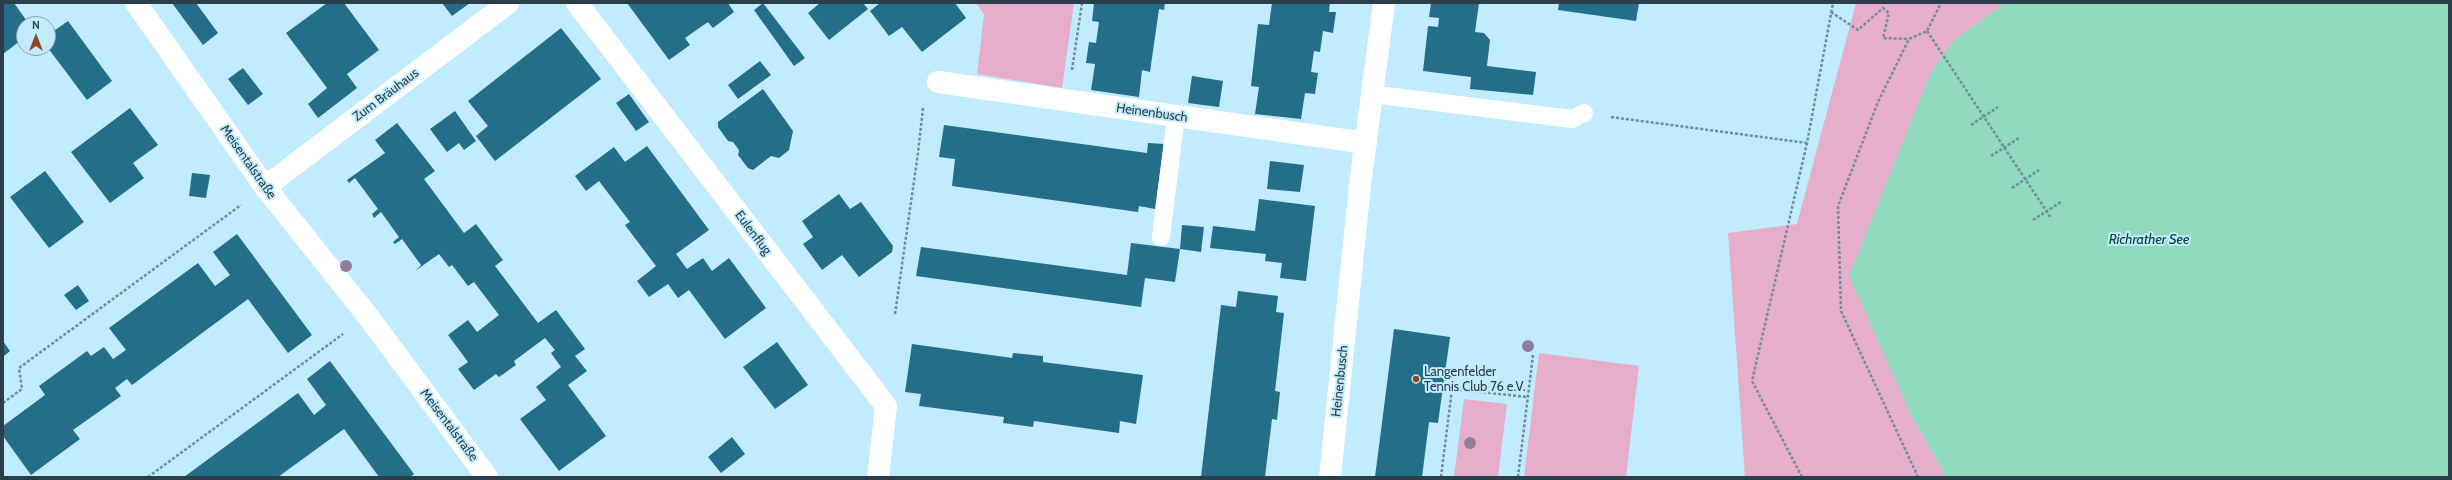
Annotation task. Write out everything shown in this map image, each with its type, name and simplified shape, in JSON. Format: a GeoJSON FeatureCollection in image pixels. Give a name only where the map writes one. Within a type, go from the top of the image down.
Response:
{"type":"FeatureCollection","features":[{"type":"Feature","properties":{"kind":"street","name":"Meisentalstraße"},"geometry":{"type":"LineString","coordinates":[[136,3],[265,187],[367,316],[487,477]]}},
{"type":"Feature","properties":{"kind":"street","name":"Zum Bräuhaus"},"geometry":{"type":"LineString","coordinates":[[265,187],[508,3]]}},
{"type":"Feature","properties":{"kind":"street","name":"Eulenflug"},"geometry":{"type":"LineString","coordinates":[[577,3],[886,406],[878,477]]}},
{"type":"Feature","properties":{"kind":"street","name":"Heinenbusch"},"geometry":{"type":"LineString","coordinates":[[1330,477],[1371,94],[1384,3]]}},
{"type":"Feature","properties":{"kind":"street","name":"Heinenbusch"},"geometry":{"type":"LineString","coordinates":[[938,82],[1366,142]]}},
{"type":"Feature","properties":{"kind":"lane"},"geometry":{"type":"LineString","coordinates":[[1371,94],[1572,118],[1584,113]]}},
{"type":"Feature","properties":{"kind":"lane"},"geometry":{"type":"LineString","coordinates":[[1161,237],[1176,116]]}},
{"type":"Feature","properties":{"kind":"path"},"geometry":{"type":"LineString","coordinates":[[1068,100],[1082,3]]}},
{"type":"Feature","properties":{"kind":"path"},"geometry":{"type":"LineString","coordinates":[[1802,477],[1752,381],[1807,143],[1833,3]]}},
{"type":"Feature","properties":{"kind":"path"},"geometry":{"type":"LineString","coordinates":[[1831,12],[1858,30],[1883,8],[1889,13],[1883,38],[1909,39],[1927,31],[1941,3]]}},
{"type":"Feature","properties":{"kind":"path"},"geometry":{"type":"LineString","coordinates":[[1927,31],[2051,218]]}},
{"type":"Feature","properties":{"kind":"path"},"geometry":{"type":"LineString","coordinates":[[1909,39],[1878,102],[1838,206],[1842,311],[1918,477]]}},
{"type":"Feature","properties":{"kind":"path"},"geometry":{"type":"LineString","coordinates":[[894,314],[918,153],[925,87],[938,82]]}},
{"type":"Feature","properties":{"kind":"path"},"geometry":{"type":"LineString","coordinates":[[1971,125],[1998,106]]}},
{"type":"Feature","properties":{"kind":"path"},"geometry":{"type":"LineString","coordinates":[[1584,113],[1807,143]]}},
{"type":"Feature","properties":{"kind":"path"},"geometry":{"type":"LineString","coordinates":[[1991,156],[2019,138]]}},
{"type":"Feature","properties":{"kind":"path"},"geometry":{"type":"LineString","coordinates":[[2012,188],[2040,170]]}},
{"type":"Feature","properties":{"kind":"path"},"geometry":{"type":"LineString","coordinates":[[3,403],[22,389],[19,368],[265,187]]}},
{"type":"Feature","properties":{"kind":"path"},"geometry":{"type":"LineString","coordinates":[[2033,220],[2061,202]]}},
{"type":"Feature","properties":{"kind":"path"},"geometry":{"type":"LineString","coordinates":[[148,477],[367,316]]}},
{"type":"Feature","properties":{"kind":"path"},"geometry":{"type":"LineString","coordinates":[[1518,477],[1533,354]]}},
{"type":"Feature","properties":{"kind":"path"},"geometry":{"type":"LineString","coordinates":[[1441,477],[1452,389],[1528,397]]}},
{"type":"Feature","properties":{"kind":"shaded area"},"geometry":{"type":"Polygon","coordinates":[[[976,3],[1074,3],[1062,88],[977,74],[984,14],[976,3]]]}},
{"type":"Feature","properties":{"kind":"shaded area"},"geometry":{"type":"Polygon","coordinates":[[[1856,3],[2005,3],[1954,40],[1911,415],[1946,477],[1745,477],[1728,233],[1797,224],[1856,3]]]}},
{"type":"Feature","properties":{"kind":"shaded area"},"geometry":{"type":"Polygon","coordinates":[[[1539,353],[1639,366],[1626,477],[1524,477],[1539,353]]]}},
{"type":"Feature","properties":{"kind":"shaded area"},"geometry":{"type":"Polygon","coordinates":[[[1464,399],[1507,404],[1498,477],[1454,477],[1464,399]]]}},
{"type":"Feature","properties":{"kind":"water","name":"Richrather See"},"geometry":{"type":"Polygon","coordinates":[[[2005,3],[2449,3],[2449,477],[1946,477],[1911,415],[1849,276],[1931,72],[1954,40],[2005,3]]]}},
{"type":"Feature","properties":{"kind":"building"},"geometry":{"type":"Polygon","coordinates":[[[3,3],[14,3],[23,16],[16,16],[16,44],[3,54],[3,3]]]}},
{"type":"Feature","properties":{"kind":"building"},"geometry":{"type":"Polygon","coordinates":[[[172,3],[196,3],[218,33],[203,45],[172,3]]]}},
{"type":"Feature","properties":{"kind":"building"},"geometry":{"type":"Polygon","coordinates":[[[327,3],[344,3],[379,50],[347,74],[357,88],[318,118],[308,104],[327,88],[286,33],[327,3]]]}},
{"type":"Feature","properties":{"kind":"building"},"geometry":{"type":"Polygon","coordinates":[[[442,3],[470,3],[452,16],[442,3]]]}},
{"type":"Feature","properties":{"kind":"building"},"geometry":{"type":"Polygon","coordinates":[[[627,3],[728,3],[734,12],[713,28],[708,22],[685,38],[690,45],[669,60],[627,3]]]}},
{"type":"Feature","properties":{"kind":"building"},"geometry":{"type":"Polygon","coordinates":[[[763,3],[805,58],[794,66],[754,10],[763,3]]]}},
{"type":"Feature","properties":{"kind":"building"},"geometry":{"type":"Polygon","coordinates":[[[820,3],[863,3],[868,9],[829,40],[808,13],[820,3]]]}},
{"type":"Feature","properties":{"kind":"building"},"geometry":{"type":"Polygon","coordinates":[[[880,3],[955,3],[966,18],[922,52],[902,27],[889,36],[870,11],[880,3]]]}},
{"type":"Feature","properties":{"kind":"building"},"geometry":{"type":"Polygon","coordinates":[[[1094,3],[1165,3],[1164,10],[1159,9],[1150,72],[1142,70],[1139,97],[1091,90],[1095,64],[1086,63],[1089,42],[1096,43],[1099,22],[1092,21],[1094,3]]]}},
{"type":"Feature","properties":{"kind":"building"},"geometry":{"type":"Polygon","coordinates":[[[1272,3],[1330,3],[1329,12],[1336,12],[1333,33],[1323,31],[1320,52],[1314,51],[1311,72],[1318,73],[1315,94],[1305,93],[1301,119],[1255,114],[1259,87],[1251,86],[1258,24],[1269,25],[1272,3]]]}},
{"type":"Feature","properties":{"kind":"building"},"geometry":{"type":"Polygon","coordinates":[[[1431,3],[1479,3],[1475,32],[1484,33],[1490,40],[1487,66],[1536,72],[1533,95],[1470,89],[1471,77],[1423,71],[1428,26],[1438,27],[1439,18],[1429,17],[1431,3]]]}},
{"type":"Feature","properties":{"kind":"building"},"geometry":{"type":"Polygon","coordinates":[[[1559,3],[1639,3],[1636,21],[1558,10],[1559,3]]]}},
{"type":"Feature","properties":{"kind":"building"},"geometry":{"type":"Polygon","coordinates":[[[68,21],[112,81],[87,100],[54,56],[56,56],[56,29],[68,21]]]}},
{"type":"Feature","properties":{"kind":"building"},"geometry":{"type":"Polygon","coordinates":[[[561,28],[601,79],[495,161],[476,136],[488,126],[468,101],[561,28]]]}},
{"type":"Feature","properties":{"kind":"building"},"geometry":{"type":"Polygon","coordinates":[[[760,61],[771,75],[738,99],[728,85],[760,61]]]}},
{"type":"Feature","properties":{"kind":"building"},"geometry":{"type":"Polygon","coordinates":[[[243,68],[263,94],[248,105],[228,79],[243,68]]]}},
{"type":"Feature","properties":{"kind":"building"},"geometry":{"type":"Polygon","coordinates":[[[1192,76],[1223,81],[1219,107],[1188,103],[1192,76]]]}},
{"type":"Feature","properties":{"kind":"building"},"geometry":{"type":"Polygon","coordinates":[[[763,89],[793,131],[789,150],[779,158],[771,156],[753,170],[748,168],[738,155],[739,150],[733,142],[728,141],[718,127],[718,122],[763,89]]]}},
{"type":"Feature","properties":{"kind":"building"},"geometry":{"type":"Polygon","coordinates":[[[629,94],[649,122],[636,131],[616,103],[629,94]]]}},
{"type":"Feature","properties":{"kind":"building"},"geometry":{"type":"Polygon","coordinates":[[[130,108],[158,145],[133,163],[144,178],[110,203],[71,152],[130,108]]]}},
{"type":"Feature","properties":{"kind":"building"},"geometry":{"type":"Polygon","coordinates":[[[455,111],[476,141],[464,150],[459,143],[447,152],[430,129],[455,111]]]}},
{"type":"Feature","properties":{"kind":"building"},"geometry":{"type":"Polygon","coordinates":[[[397,123],[435,171],[424,179],[464,233],[476,224],[503,260],[495,266],[538,323],[556,310],[585,349],[575,356],[587,371],[568,385],[606,436],[559,471],[520,419],[546,400],[536,387],[561,367],[551,353],[555,350],[545,338],[514,361],[516,365],[499,377],[496,374],[474,390],[458,369],[468,362],[448,335],[468,320],[477,332],[499,315],[474,282],[468,286],[452,265],[449,267],[439,254],[415,271],[421,265],[402,239],[395,244],[393,242],[399,237],[381,212],[374,218],[372,214],[378,209],[355,178],[349,183],[347,180],[385,153],[375,140],[397,123]]]}},
{"type":"Feature","properties":{"kind":"building"},"geometry":{"type":"Polygon","coordinates":[[[944,125],[1147,153],[1148,143],[1164,144],[1155,209],[1139,206],[1138,212],[952,186],[955,159],[939,157],[944,125]]]}},
{"type":"Feature","properties":{"kind":"building"},"geometry":{"type":"Polygon","coordinates":[[[647,146],[709,230],[676,254],[687,269],[703,258],[712,271],[729,258],[766,308],[725,339],[689,290],[678,298],[668,284],[649,297],[637,281],[656,266],[625,225],[630,222],[599,181],[586,191],[575,176],[614,147],[625,162],[647,146]]]}},
{"type":"Feature","properties":{"kind":"building"},"geometry":{"type":"Polygon","coordinates":[[[1270,161],[1304,165],[1300,192],[1267,189],[1270,161]]]}},
{"type":"Feature","properties":{"kind":"building"},"geometry":{"type":"Polygon","coordinates":[[[45,171],[84,222],[49,248],[10,197],[45,171]]]}},
{"type":"Feature","properties":{"kind":"building"},"geometry":{"type":"Polygon","coordinates":[[[192,173],[210,175],[206,198],[189,196],[192,173]]]}},
{"type":"Feature","properties":{"kind":"building"},"geometry":{"type":"Polygon","coordinates":[[[839,194],[850,209],[861,202],[893,246],[892,252],[859,277],[842,255],[822,270],[803,244],[813,237],[802,221],[839,194]]]}},
{"type":"Feature","properties":{"kind":"building"},"geometry":{"type":"Polygon","coordinates":[[[1259,199],[1315,206],[1306,281],[1280,278],[1282,263],[1265,261],[1266,254],[1210,248],[1213,226],[1255,231],[1259,199]]]}},
{"type":"Feature","properties":{"kind":"building"},"geometry":{"type":"Polygon","coordinates":[[[1182,225],[1204,227],[1201,252],[1180,249],[1182,225]]]}},
{"type":"Feature","properties":{"kind":"building"},"geometry":{"type":"Polygon","coordinates":[[[237,234],[312,335],[288,353],[248,299],[132,385],[127,379],[115,388],[121,396],[73,430],[80,439],[31,475],[3,436],[3,426],[45,395],[39,386],[87,351],[91,356],[104,347],[113,359],[126,350],[109,328],[198,263],[215,286],[230,275],[213,252],[237,234]]]}},
{"type":"Feature","properties":{"kind":"building"},"geometry":{"type":"Polygon","coordinates":[[[1131,243],[1180,249],[1175,282],[1145,278],[1141,307],[916,276],[921,247],[1127,275],[1131,243]]]}},
{"type":"Feature","properties":{"kind":"building"},"geometry":{"type":"Polygon","coordinates":[[[78,285],[89,301],[76,310],[64,295],[78,285]]]}},
{"type":"Feature","properties":{"kind":"building"},"geometry":{"type":"Polygon","coordinates":[[[1238,291],[1278,296],[1276,312],[1284,313],[1275,391],[1280,392],[1277,420],[1272,419],[1265,477],[1201,477],[1221,305],[1236,307],[1238,291]]]}},
{"type":"Feature","properties":{"kind":"building","name":"Langenfelder Tennis Club 76 e.V."},"geometry":{"type":"Polygon","coordinates":[[[1394,329],[1450,337],[1438,423],[1429,422],[1422,477],[1375,477],[1394,329]]]}},
{"type":"Feature","properties":{"kind":"building"},"geometry":{"type":"Polygon","coordinates":[[[3,341],[10,351],[3,357],[3,341]]]}},
{"type":"Feature","properties":{"kind":"building"},"geometry":{"type":"Polygon","coordinates":[[[777,342],[808,385],[775,409],[743,367],[777,342]]]}},
{"type":"Feature","properties":{"kind":"building"},"geometry":{"type":"Polygon","coordinates":[[[912,344],[1012,358],[1013,353],[1043,356],[1043,362],[1143,375],[1136,424],[1120,421],[1119,433],[1034,421],[1033,427],[1003,423],[1004,417],[919,406],[921,394],[905,392],[912,344]]]}},
{"type":"Feature","properties":{"kind":"building"},"geometry":{"type":"Polygon","coordinates":[[[330,361],[414,474],[410,477],[379,477],[344,429],[278,477],[184,477],[298,393],[314,415],[326,405],[307,379],[330,361]]]}},
{"type":"Feature","properties":{"kind":"building"},"geometry":{"type":"Polygon","coordinates":[[[732,437],[745,454],[721,473],[708,457],[732,437]]]}},
{"type":"Feature","properties":{"kind":"place","name":"Langenfelder Tennis Club 76 e.V."},"geometry":{"type":"Point","coordinates":[1416,379]}}]}
